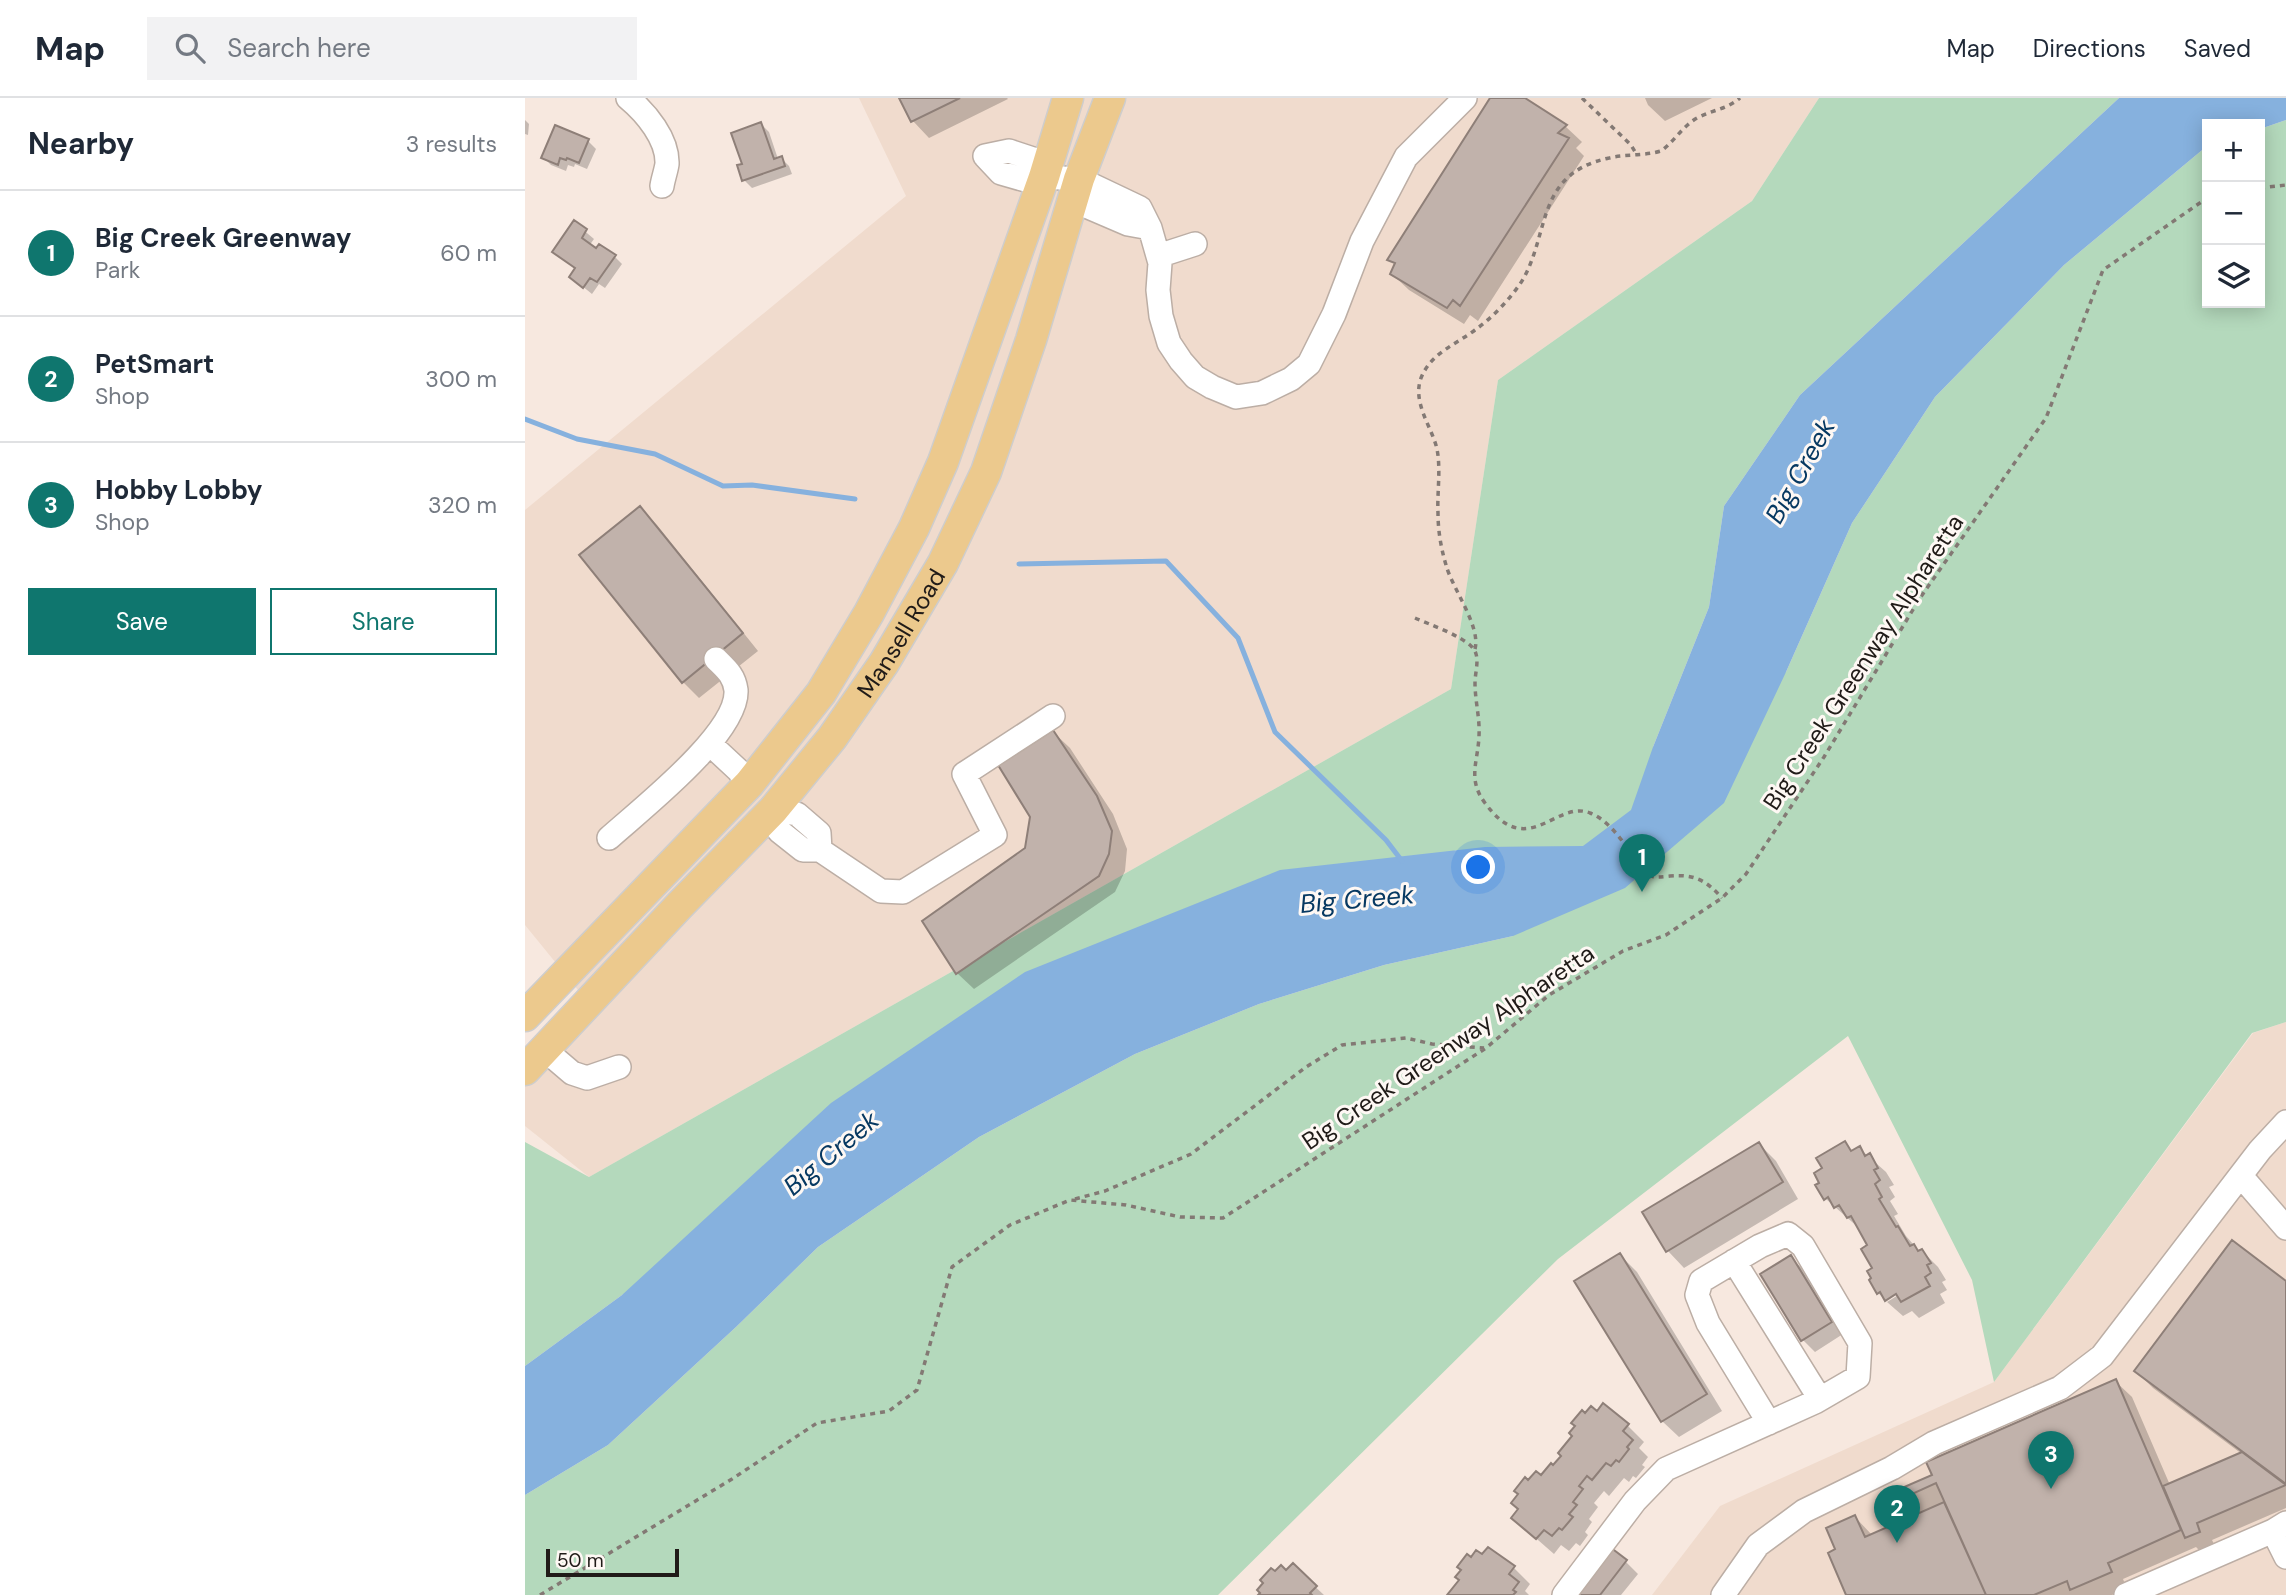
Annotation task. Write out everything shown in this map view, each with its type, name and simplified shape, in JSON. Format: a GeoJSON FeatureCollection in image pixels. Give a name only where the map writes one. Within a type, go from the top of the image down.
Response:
{"type":"FeatureCollection","features":[{"type":"Feature","properties":{"kind":"main road","name":"Mansell Road"},"geometry":{"type":"LineString","coordinates":[[525,1016],[749,784],[821,693],[869,613],[914,528],[943,462],[1044,177],[1068,98]]}},
{"type":"Feature","properties":{"kind":"main road","name":"Mansell Road"},"geometry":{"type":"LineString","coordinates":[[535,1060],[773,810],[832,738],[884,663],[943,564],[986,472],[1031,340],[1075,189],[1110,98]]}},
{"type":"Feature","properties":{"kind":"main road"},"geometry":{"type":"LineString","coordinates":[[749,784],[773,810]]}},
{"type":"Feature","properties":{"kind":"street"},"geometry":{"type":"LineString","coordinates":[[628,98],[641,109],[662,139],[667,162],[662,186]]}},
{"type":"Feature","properties":{"kind":"street"},"geometry":{"type":"LineString","coordinates":[[1044,177],[1075,189],[1128,224],[1150,228],[1160,263],[1158,290],[1161,316],[1169,343],[1181,361],[1195,377],[1236,397],[1262,393],[1291,379],[1309,364],[1334,314],[1363,241],[1406,157],[1465,98]]}},
{"type":"Feature","properties":{"kind":"street"},"geometry":{"type":"LineString","coordinates":[[1158,256],[1195,244]]}},
{"type":"Feature","properties":{"kind":"street"},"geometry":{"type":"LineString","coordinates":[[609,838],[710,744],[722,728],[736,692],[732,675],[716,659]]}},
{"type":"Feature","properties":{"kind":"street"},"geometry":{"type":"LineString","coordinates":[[773,810],[779,831],[803,850],[820,850],[881,891],[903,892],[995,835],[964,774],[1053,716]]}},
{"type":"Feature","properties":{"kind":"street"},"geometry":{"type":"LineString","coordinates":[[710,744],[749,784]]}},
{"type":"Feature","properties":{"kind":"street"},"geometry":{"type":"LineString","coordinates":[[535,1060],[587,1078],[619,1067]]}},
{"type":"Feature","properties":{"kind":"street"},"geometry":{"type":"LineString","coordinates":[[1723,1595],[1758,1545],[1804,1511],[1892,1468],[1934,1443],[2060,1388],[2102,1356],[2286,1122]]}},
{"type":"Feature","properties":{"kind":"street"},"geometry":{"type":"LineString","coordinates":[[2241,1176],[2286,1228]]}},
{"type":"Feature","properties":{"kind":"street"},"geometry":{"type":"LineString","coordinates":[[1563,1595],[1635,1501],[1666,1469],[1769,1423],[1820,1399],[1858,1377],[1860,1343],[1803,1246],[1788,1234],[1760,1246],[1701,1281],[1697,1295],[1708,1323],[1769,1423]]}},
{"type":"Feature","properties":{"kind":"street"},"geometry":{"type":"LineString","coordinates":[[1734,1261],[1820,1399]]}},
{"type":"Feature","properties":{"kind":"street"},"geometry":{"type":"LineString","coordinates":[[2126,1595],[2280,1527],[2286,1557]]}},
{"type":"Feature","properties":{"kind":"path"},"geometry":{"type":"LineString","coordinates":[[1582,98],[1631,145],[1637,155]]}},
{"type":"Feature","properties":{"kind":"path"},"geometry":{"type":"LineString","coordinates":[[1722,898],[1708,883],[1696,877],[1654,878],[1646,875],[1602,819],[1587,811],[1571,812],[1529,829],[1516,828],[1487,805],[1474,778],[1479,738],[1475,682],[1477,642],[1450,579],[1440,543],[1438,452],[1419,396],[1420,380],[1427,366],[1437,355],[1476,330],[1506,302],[1521,283],[1548,205],[1559,187],[1587,165],[1609,158],[1661,151],[1698,117],[1727,107],[1740,98]]}},
{"type":"Feature","properties":{"kind":"path"},"geometry":{"type":"LineString","coordinates":[[2265,187],[2286,185]]}},
{"type":"Feature","properties":{"kind":"path","name":"Big Creek Greenway Alpharetta"},"geometry":{"type":"LineString","coordinates":[[540,1595],[732,1479],[817,1423],[889,1411],[917,1390],[952,1267],[1010,1225],[1070,1200],[1126,1205],[1179,1217],[1223,1218],[1486,1048],[1549,995],[1623,951],[1665,935],[1722,898],[1747,874],[1824,757],[1920,598],[2046,418],[2103,270],[2202,201]]}},
{"type":"Feature","properties":{"kind":"path"},"geometry":{"type":"LineString","coordinates":[[1415,618],[1475,649]]}},
{"type":"Feature","properties":{"kind":"path"},"geometry":{"type":"LineString","coordinates":[[1070,1200],[1105,1191],[1191,1154],[1306,1067],[1342,1045],[1406,1038],[1431,1044],[1486,1048]]}},
{"type":"Feature","properties":{"kind":"shaded area"},"geometry":{"type":"Polygon","coordinates":[[[859,98],[1819,98],[1752,201],[1498,380],[1451,689],[589,1177],[525,1126],[525,1060],[582,995],[525,925],[525,510],[906,196],[859,98]]]}},
{"type":"Feature","properties":{"kind":"shaded area"},"geometry":{"type":"Polygon","coordinates":[[[2286,1022],[2286,1595],[1652,1595],[1720,1506],[1994,1382],[2253,1033],[2286,1022]]]}},
{"type":"Feature","properties":{"kind":"green space"},"geometry":{"type":"Polygon","coordinates":[[[1819,98],[2119,98],[1800,395],[1724,506],[1709,607],[1653,747],[1786,672],[1852,523],[1935,397],[2064,265],[2202,150],[2202,308],[2265,308],[2265,127],[2286,120],[2286,1022],[2252,1033],[1994,1382],[1972,1280],[1848,1036],[1558,1259],[1218,1595],[525,1595],[525,1495],[608,1445],[818,1247],[979,1137],[1135,1054],[1259,1004],[1384,965],[1513,936],[1456,850],[622,1295],[525,1366],[525,1142],[589,1177],[1451,689],[1498,380],[1752,201],[1819,98]]]}},
{"type":"Feature","properties":{"kind":"water","name":"Big Creek"},"geometry":{"type":"Polygon","coordinates":[[[2119,98],[2286,98],[2286,120],[2265,127],[2265,119],[2202,119],[2202,150],[2064,265],[1935,397],[1852,523],[1724,803],[1625,888],[1513,936],[1384,965],[1259,1004],[1135,1054],[979,1137],[818,1247],[608,1445],[525,1495],[525,1366],[622,1295],[831,1103],[1025,972],[1280,870],[1485,847],[1583,846],[1631,810],[1709,607],[1724,506],[1800,395],[2119,98]]]}},
{"type":"Feature","properties":{"kind":"building"},"geometry":{"type":"Polygon","coordinates":[[[899,98],[960,98],[911,122],[899,98]]]}},
{"type":"Feature","properties":{"kind":"building"},"geometry":{"type":"Polygon","coordinates":[[[1490,98],[1525,98],[1567,125],[1558,133],[1569,138],[1460,306],[1453,300],[1447,308],[1390,274],[1395,263],[1387,260],[1490,98]]]}},
{"type":"Feature","properties":{"kind":"building"},"geometry":{"type":"Polygon","coordinates":[[[761,122],[774,159],[782,156],[785,166],[742,181],[737,165],[742,164],[731,133],[761,122]]]}},
{"type":"Feature","properties":{"kind":"building"},"geometry":{"type":"Polygon","coordinates":[[[555,125],[589,139],[579,163],[560,158],[558,165],[541,158],[555,125]]]}},
{"type":"Feature","properties":{"kind":"building"},"geometry":{"type":"Polygon","coordinates":[[[574,220],[587,229],[582,238],[596,248],[599,244],[616,255],[597,282],[590,278],[583,288],[569,277],[575,268],[552,252],[574,220]]]}},
{"type":"Feature","properties":{"kind":"building"},"geometry":{"type":"Polygon","coordinates":[[[640,506],[743,633],[682,683],[579,555],[640,506]]]}},
{"type":"Feature","properties":{"kind":"building"},"geometry":{"type":"Polygon","coordinates":[[[1053,730],[1097,796],[1112,831],[1109,854],[1099,876],[956,974],[922,921],[1025,848],[1030,817],[998,765],[1053,730]]]}},
{"type":"Feature","properties":{"kind":"building"},"geometry":{"type":"Polygon","coordinates":[[[1845,1141],[1851,1151],[1860,1146],[1865,1156],[1870,1153],[1878,1168],[1874,1170],[1880,1180],[1875,1184],[1882,1197],[1879,1199],[1910,1246],[1914,1244],[1918,1251],[1922,1249],[1931,1263],[1927,1265],[1931,1273],[1925,1277],[1930,1286],[1901,1302],[1896,1294],[1885,1301],[1880,1292],[1877,1294],[1867,1271],[1872,1268],[1861,1249],[1867,1245],[1851,1216],[1847,1218],[1839,1205],[1834,1208],[1828,1197],[1824,1200],[1815,1185],[1819,1183],[1814,1173],[1822,1168],[1816,1158],[1845,1141]]]}},
{"type":"Feature","properties":{"kind":"building"},"geometry":{"type":"Polygon","coordinates":[[[1759,1142],[1783,1182],[1666,1252],[1642,1212],[1759,1142]]]}},
{"type":"Feature","properties":{"kind":"building"},"geometry":{"type":"Polygon","coordinates":[[[2232,1240],[2286,1281],[2286,1484],[2134,1371],[2232,1240]]]}},
{"type":"Feature","properties":{"kind":"building"},"geometry":{"type":"Polygon","coordinates":[[[1620,1253],[1707,1394],[1661,1422],[1574,1281],[1620,1253]]]}},
{"type":"Feature","properties":{"kind":"building"},"geometry":{"type":"Polygon","coordinates":[[[1791,1255],[1832,1322],[1801,1341],[1760,1274],[1791,1255]]]}},
{"type":"Feature","properties":{"kind":"building"},"geometry":{"type":"Polygon","coordinates":[[[2116,1379],[2181,1530],[2108,1563],[2112,1572],[2070,1590],[2067,1581],[2034,1595],[1986,1595],[1936,1483],[1899,1500],[1895,1491],[1932,1475],[1926,1462],[2116,1379]]]}},
{"type":"Feature","properties":{"kind":"building"},"geometry":{"type":"Polygon","coordinates":[[[1603,1403],[1629,1424],[1623,1431],[1633,1440],[1627,1447],[1629,1449],[1619,1462],[1616,1460],[1611,1466],[1606,1463],[1592,1480],[1587,1476],[1579,1486],[1583,1489],[1573,1502],[1577,1505],[1569,1514],[1573,1517],[1562,1530],[1559,1528],[1552,1536],[1544,1530],[1536,1539],[1511,1518],[1518,1509],[1511,1503],[1518,1494],[1514,1491],[1525,1477],[1528,1480],[1536,1471],[1541,1475],[1561,1456],[1558,1453],[1572,1436],[1569,1433],[1575,1426],[1571,1423],[1582,1410],[1585,1413],[1591,1406],[1597,1411],[1603,1403]]]}},
{"type":"Feature","properties":{"kind":"building"},"geometry":{"type":"Polygon","coordinates":[[[2242,1452],[2286,1485],[2197,1523],[2200,1532],[2185,1538],[2163,1486],[2242,1452]]]}},
{"type":"Feature","properties":{"kind":"building"},"geometry":{"type":"Polygon","coordinates":[[[1944,1502],[1986,1595],[1846,1595],[1828,1553],[1835,1549],[1826,1528],[1855,1515],[1865,1537],[1944,1502]]]}},
{"type":"Feature","properties":{"kind":"building"},"geometry":{"type":"Polygon","coordinates":[[[1488,1547],[1515,1566],[1509,1574],[1519,1582],[1513,1590],[1516,1592],[1513,1595],[1447,1595],[1459,1580],[1455,1577],[1461,1570],[1457,1567],[1467,1554],[1471,1557],[1476,1550],[1482,1554],[1488,1547]]]}},
{"type":"Feature","properties":{"kind":"building"},"geometry":{"type":"Polygon","coordinates":[[[1610,1547],[1627,1560],[1600,1595],[1573,1595],[1610,1547]]]}},
{"type":"Feature","properties":{"kind":"building"},"geometry":{"type":"Polygon","coordinates":[[[1293,1563],[1317,1586],[1310,1593],[1312,1595],[1258,1595],[1260,1593],[1257,1590],[1263,1583],[1260,1580],[1271,1568],[1275,1571],[1281,1565],[1286,1570],[1293,1563]]]}},
{"type":"Feature","properties":{"kind":"waterway"},"geometry":{"type":"LineString","coordinates":[[525,419],[577,439],[655,454],[723,486],[752,485],[855,499]]}},
{"type":"Feature","properties":{"kind":"waterway"},"geometry":{"type":"LineString","coordinates":[[1019,564],[1166,561],[1238,638],[1275,732],[1386,840],[1402,861]]}},
{"type":"Feature","properties":{"kind":"place","name":"Big Creek Greenway"},"geometry":{"type":"Point","coordinates":[1642,892]}},
{"type":"Feature","properties":{"kind":"place","name":"Hobby Lobby"},"geometry":{"type":"Point","coordinates":[2051,1489]}},
{"type":"Feature","properties":{"kind":"place","name":"PetSmart"},"geometry":{"type":"Point","coordinates":[1897,1543]}}]}
